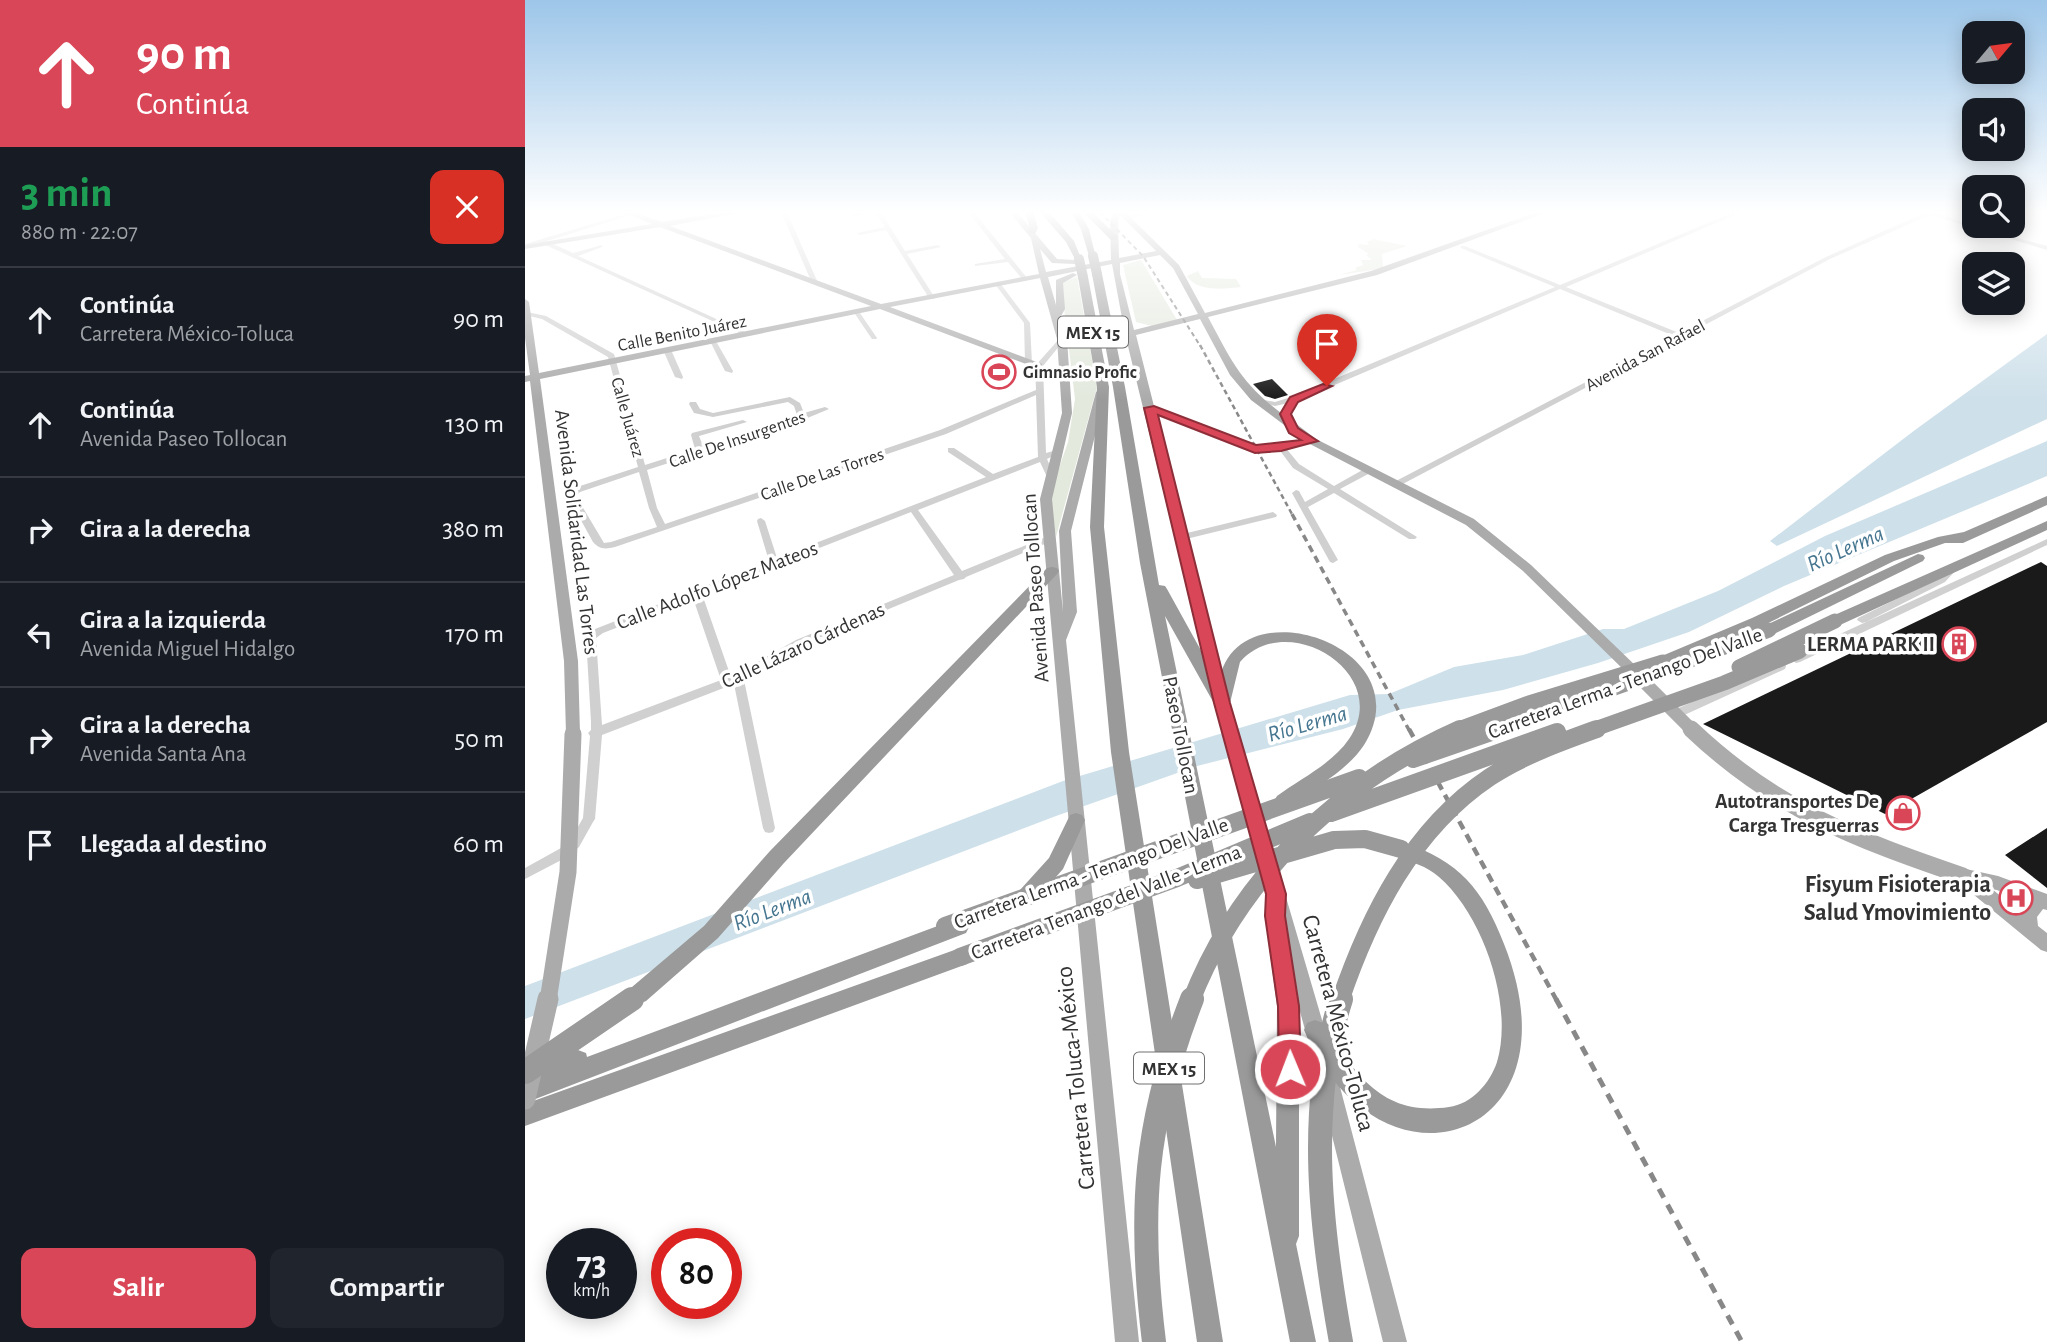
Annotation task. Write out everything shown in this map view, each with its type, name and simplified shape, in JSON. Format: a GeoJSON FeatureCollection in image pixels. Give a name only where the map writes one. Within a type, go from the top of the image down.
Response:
{"type":"FeatureCollection","features":[{"type":"Feature","properties":{"kind":"highway","name":"MEX 15"},"geometry":{"type":"LineString","coordinates":[[1083,275],[1103,387],[1097,527],[1120,752],[1210,1342]]}},
{"type":"Feature","properties":{"kind":"highway","name":"Paseo Tollocan"},"geometry":{"type":"LineString","coordinates":[[1097,275],[1119,387],[1147,563],[1303,1342]]}},
{"type":"Feature","properties":{"kind":"highway"},"geometry":{"type":"LineString","coordinates":[[1154,1342],[1147,1285],[1147,1173],[1161,1093],[1188,1001],[1237,911],[1275,860],[1345,795],[1398,758],[1440,736],[1633,671],[1740,630],[1895,557],[1936,541],[1966,537],[2047,500]]}},
{"type":"Feature","properties":{"kind":"highway","name":"Carretera Tenango del Valle - Lerma"},"geometry":{"type":"LineString","coordinates":[[525,1115],[1177,878],[1334,812],[1714,677],[2047,525]]}},
{"type":"Feature","properties":{"kind":"highway","name":"Carretera Lerma - Tenango Del Valle"},"geometry":{"type":"LineString","coordinates":[[525,1080],[945,926],[1697,659],[1769,630],[1966,537]]}},
{"type":"Feature","properties":{"kind":"highway"},"geometry":{"type":"LineString","coordinates":[[1147,563],[1170,615],[1199,659],[1222,703]]}},
{"type":"Feature","properties":{"kind":"highway"},"geometry":{"type":"LineString","coordinates":[[525,1072],[639,994],[702,940],[1052,571]]}},
{"type":"Feature","properties":{"kind":"highway"},"geometry":{"type":"LineString","coordinates":[[1222,703],[1227,694],[1230,665],[1243,650],[1277,637],[1316,640],[1339,652],[1355,668],[1366,690],[1368,712],[1359,738],[1347,752],[1274,808]]}},
{"type":"Feature","properties":{"kind":"highway"},"geometry":{"type":"LineString","coordinates":[[1341,1342],[1322,1219],[1321,1111],[1331,1035],[1351,960],[1385,891],[1415,848],[1459,802],[1492,776],[1544,748],[1743,677],[1800,651]]}},
{"type":"Feature","properties":{"kind":"highway"},"geometry":{"type":"LineString","coordinates":[[525,1092],[1023,900],[1047,876],[1076,817]]}},
{"type":"Feature","properties":{"kind":"highway"},"geometry":{"type":"LineString","coordinates":[[1177,878],[1196,880],[1266,857],[1349,838],[1365,839],[1401,849],[1445,870],[1472,900],[1489,930],[1504,970],[1510,1027],[1509,1060],[1498,1085],[1487,1101],[1466,1116],[1418,1124],[1397,1117],[1345,1076],[1315,1030]]}},
{"type":"Feature","properties":{"kind":"highway"},"geometry":{"type":"LineString","coordinates":[[1276,894],[1275,916],[1289,1006],[1290,1192],[1286,1260]]}},
{"type":"Feature","properties":{"kind":"main road"},"geometry":{"type":"LineString","coordinates":[[792,275],[1039,366]]}},
{"type":"Feature","properties":{"kind":"main road","name":"Calle Benito Juárez"},"geometry":{"type":"LineString","coordinates":[[530,378],[743,333],[1050,275]]}},
{"type":"Feature","properties":{"kind":"main road"},"geometry":{"type":"LineString","coordinates":[[1056,320],[1061,309],[1061,280],[1085,275]]}},
{"type":"Feature","properties":{"kind":"main road"},"geometry":{"type":"LineString","coordinates":[[1116,275],[1222,703]]}},
{"type":"Feature","properties":{"kind":"main road"},"geometry":{"type":"LineString","coordinates":[[1180,275],[1235,375],[1259,401],[1293,430],[1312,441],[1470,522],[1527,568],[1677,714],[1741,772],[1800,812],[1838,831],[1963,876],[1998,883],[2045,901]]}},
{"type":"Feature","properties":{"kind":"main road"},"geometry":{"type":"LineString","coordinates":[[1131,334],[1368,275]]}},
{"type":"Feature","properties":{"kind":"main road"},"geometry":{"type":"LineString","coordinates":[[1203,316],[1350,284],[1379,275]]}},
{"type":"Feature","properties":{"kind":"main road","name":"Avenida Paseo Tollocan"},"geometry":{"type":"LineString","coordinates":[[1044,276],[1062,339],[1068,397],[1046,499],[1071,766]]}},
{"type":"Feature","properties":{"kind":"main road","name":"Avenida Solidaridad Las Torres"},"geometry":{"type":"LineString","coordinates":[[525,302],[530,378],[571,661],[574,817],[568,878],[551,981],[525,1099]]}},
{"type":"Feature","properties":{"kind":"main road","name":"Calle Benito Juárez"},"geometry":{"type":"LineString","coordinates":[[612,361],[882,308]]}},
{"type":"Feature","properties":{"kind":"main road"},"geometry":{"type":"LineString","coordinates":[[1059,641],[1070,612],[1065,531],[1092,420],[1103,387]]}},
{"type":"Feature","properties":{"kind":"main road"},"geometry":{"type":"LineString","coordinates":[[1293,430],[1286,414],[1294,399]]}},
{"type":"Feature","properties":{"kind":"main road","name":"Carretera México-Toluca"},"geometry":{"type":"LineString","coordinates":[[1222,703],[1229,719],[1315,1030],[1395,1342]]}},
{"type":"Feature","properties":{"kind":"main road","name":"Carretera Toluca-México"},"geometry":{"type":"LineString","coordinates":[[1071,766],[1128,1342]]}},
{"type":"Feature","properties":{"kind":"main road"},"geometry":{"type":"LineString","coordinates":[[1963,876],[2047,944]]}},
{"type":"Feature","properties":{"kind":"main road"},"geometry":{"type":"LineString","coordinates":[[2031,931],[2027,914],[2029,909],[2045,901]]}},
{"type":"Feature","properties":{"kind":"street"},"geometry":{"type":"LineString","coordinates":[[613,275],[743,333]]}},
{"type":"Feature","properties":{"kind":"street"},"geometry":{"type":"LineString","coordinates":[[811,275],[815,283]]}},
{"type":"Feature","properties":{"kind":"street"},"geometry":{"type":"LineString","coordinates":[[917,275],[932,298]]}},
{"type":"Feature","properties":{"kind":"street"},"geometry":{"type":"LineString","coordinates":[[1021,275],[1025,279]]}},
{"type":"Feature","properties":{"kind":"street"},"geometry":{"type":"LineString","coordinates":[[1528,275],[1679,336]]}},
{"type":"Feature","properties":{"kind":"street"},"geometry":{"type":"LineString","coordinates":[[1259,401],[1275,404],[1294,399],[1591,275]]}},
{"type":"Feature","properties":{"kind":"street","name":"Avenida San Rafael"},"geometry":{"type":"LineString","coordinates":[[1397,484],[1797,275]]}},
{"type":"Feature","properties":{"kind":"street"},"geometry":{"type":"LineString","coordinates":[[998,284],[1027,323],[1029,362]]}},
{"type":"Feature","properties":{"kind":"street","name":"Calle Juárez"},"geometry":{"type":"LineString","coordinates":[[527,314],[544,317],[612,361],[653,508],[662,528]]}},
{"type":"Feature","properties":{"kind":"street"},"geometry":{"type":"LineString","coordinates":[[858,314],[874,338]]}},
{"type":"Feature","properties":{"kind":"street"},"geometry":{"type":"LineString","coordinates":[[1050,475],[1042,458],[1039,366],[1062,339]]}},
{"type":"Feature","properties":{"kind":"street"},"geometry":{"type":"LineString","coordinates":[[714,343],[729,371]]}},
{"type":"Feature","properties":{"kind":"street"},"geometry":{"type":"LineString","coordinates":[[668,352],[679,377]]}},
{"type":"Feature","properties":{"kind":"street","name":"Calle De Las Torres"},"geometry":{"type":"LineString","coordinates":[[602,546],[919,440],[1038,392]]}},
{"type":"Feature","properties":{"kind":"street"},"geometry":{"type":"LineString","coordinates":[[693,404],[697,411],[713,415],[782,399],[793,400],[802,417]]}},
{"type":"Feature","properties":{"kind":"street"},"geometry":{"type":"LineString","coordinates":[[1150,408],[1255,449],[1312,441]]}},
{"type":"Feature","properties":{"kind":"street","name":"Calle De Insurgentes"},"geometry":{"type":"LineString","coordinates":[[602,546],[571,495],[577,490],[825,409]]}},
{"type":"Feature","properties":{"kind":"street"},"geometry":{"type":"LineString","coordinates":[[700,451],[695,435],[743,422]]}},
{"type":"Feature","properties":{"kind":"street"},"geometry":{"type":"LineString","coordinates":[[1281,447],[1296,466],[1412,537]]}},
{"type":"Feature","properties":{"kind":"street"},"geometry":{"type":"LineString","coordinates":[[951,450],[993,478]]}},
{"type":"Feature","properties":{"kind":"street","name":"Calle Adolfo López Mateos"},"geometry":{"type":"LineString","coordinates":[[525,874],[565,852],[584,830],[594,790],[594,733],[597,722],[591,637],[599,631],[1057,452]]}},
{"type":"Feature","properties":{"kind":"street"},"geometry":{"type":"LineString","coordinates":[[1304,506],[1369,470]]}},
{"type":"Feature","properties":{"kind":"street"},"geometry":{"type":"LineString","coordinates":[[1296,493],[1333,560]]}},
{"type":"Feature","properties":{"kind":"street"},"geometry":{"type":"LineString","coordinates":[[913,509],[961,577]]}},
{"type":"Feature","properties":{"kind":"street"},"geometry":{"type":"LineString","coordinates":[[1182,537],[1273,515]]}},
{"type":"Feature","properties":{"kind":"street"},"geometry":{"type":"LineString","coordinates":[[761,521],[774,564]]}},
{"type":"Feature","properties":{"kind":"street","name":"Calle Lázaro Cárdenas"},"geometry":{"type":"LineString","coordinates":[[594,733],[732,680],[800,642],[1049,540]]}},
{"type":"Feature","properties":{"kind":"street"},"geometry":{"type":"LineString","coordinates":[[1677,714],[2047,542]]}},
{"type":"Feature","properties":{"kind":"street"},"geometry":{"type":"LineString","coordinates":[[1800,651],[1942,580],[1954,567]]}},
{"type":"Feature","properties":{"kind":"street"},"geometry":{"type":"LineString","coordinates":[[697,594],[732,680],[769,828]]}},
{"type":"Feature","properties":{"kind":"shaded area"},"geometry":{"type":"Polygon","coordinates":[[[1125,275],[1150,275],[1177,320],[1152,326],[1136,322],[1125,275]]]}},
{"type":"Feature","properties":{"kind":"shaded area"},"geometry":{"type":"Polygon","coordinates":[[[1200,275],[1202,278],[1236,279],[1241,287],[1204,287],[1197,285],[1187,276],[1200,275]]]}},
{"type":"Feature","properties":{"kind":"shaded area"},"geometry":{"type":"Polygon","coordinates":[[[1077,277],[1097,387],[1056,537],[1050,494],[1068,442],[1075,399],[1061,283],[1077,277]]]}},
{"type":"Feature","properties":{"kind":"water"},"geometry":{"type":"Polygon","coordinates":[[[2047,334],[2047,419],[1777,546],[1770,541],[1915,430],[2047,334]]]}},
{"type":"Feature","properties":{"kind":"water","name":"Río Lerma"},"geometry":{"type":"Polygon","coordinates":[[[2047,441],[2047,476],[1784,586],[1689,632],[1598,663],[1503,690],[1398,710],[1343,729],[1197,766],[1056,816],[525,1019],[525,986],[1063,781],[1350,695],[1389,694],[1454,667],[1523,655],[1603,629],[1624,629],[1718,591],[1825,536],[2047,441]]]}},
{"type":"Feature","properties":{"kind":"building"},"geometry":{"type":"Polygon","coordinates":[[[1272,379],[1288,395],[1275,399],[1265,396],[1253,384],[1272,379]]]}},
{"type":"Feature","properties":{"kind":"building","name":"LERMA PARK II"},"geometry":{"type":"Polygon","coordinates":[[[2041,562],[2047,566],[2047,722],[1885,814],[1703,724],[2041,562]]]}},
{"type":"Feature","properties":{"kind":"building"},"geometry":{"type":"Polygon","coordinates":[[[2047,828],[2047,888],[2005,855],[2047,828]]]}},
{"type":"Feature","properties":{"kind":"railway"},"geometry":{"type":"LineString","coordinates":[[1155,275],[1201,347]]}},
{"type":"Feature","properties":{"kind":"railway"},"geometry":{"type":"LineString","coordinates":[[1200,345],[1293,516]]}},
{"type":"Feature","properties":{"kind":"railway"},"geometry":{"type":"LineString","coordinates":[[1292,514],[1409,730]]}},
{"type":"Feature","properties":{"kind":"railway"},"geometry":{"type":"LineString","coordinates":[[1409,729],[1557,1001]]}},
{"type":"Feature","properties":{"kind":"railway"},"geometry":{"type":"LineString","coordinates":[[1556,999],[1742,1342]]}},
{"type":"Feature","properties":{"kind":"place","name":"Gimnasio Profic"},"geometry":{"type":"Point","coordinates":[999,372]}},
{"type":"Feature","properties":{"kind":"place","name":"LERMA PARK II"},"geometry":{"type":"Point","coordinates":[1959,644]}},
{"type":"Feature","properties":{"kind":"place","name":"Autotransportes De Carga Tresguerras"},"geometry":{"type":"Point","coordinates":[1903,813]}},
{"type":"Feature","properties":{"kind":"place","name":"Fisyum Fisioterapia Salud Ymovimiento"},"geometry":{"type":"Point","coordinates":[2016,898]}},
{"type":"Feature","properties":{"kind":"route"},"geometry":{"type":"LineString","coordinates":[[1290,1069],[1289,1006],[1275,916],[1276,894],[1229,719],[1222,703],[1150,408],[1255,449],[1265,449],[1312,441],[1293,430],[1286,414],[1294,399],[1327,386]]}}]}
